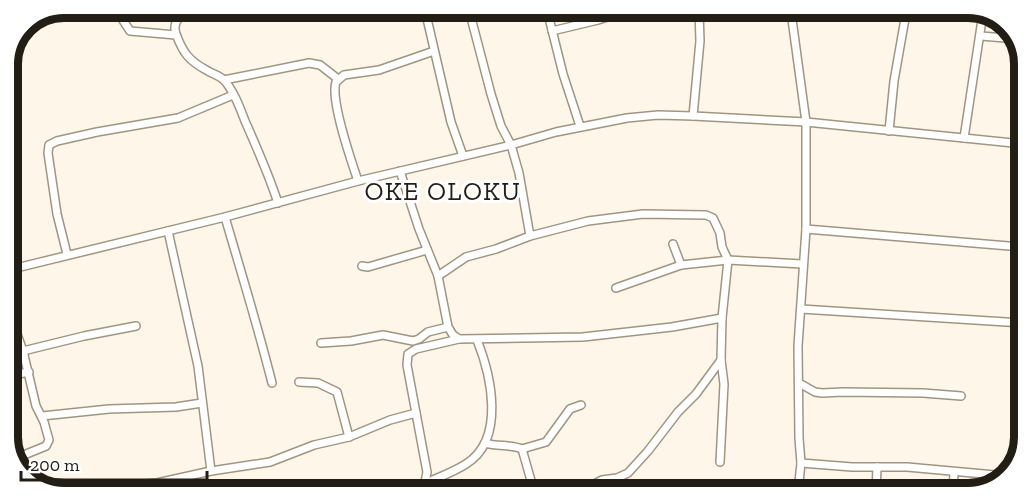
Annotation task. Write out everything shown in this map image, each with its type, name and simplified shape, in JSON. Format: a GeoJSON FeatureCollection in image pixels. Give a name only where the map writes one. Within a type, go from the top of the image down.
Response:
{"type":"FeatureCollection","features":[{"type":"Feature","properties":{"kind":"street"},"geometry":{"type":"LineString","coordinates":[[122,18],[132,32],[176,35]]}},
{"type":"Feature","properties":{"kind":"street"},"geometry":{"type":"LineString","coordinates":[[178,18],[176,22],[176,35],[184,52],[190,60],[224,80],[233,95],[265,165],[278,203]]}},
{"type":"Feature","properties":{"kind":"street"},"geometry":{"type":"LineString","coordinates":[[427,18],[451,122],[463,156]]}},
{"type":"Feature","properties":{"kind":"street"},"geometry":{"type":"LineString","coordinates":[[471,18],[498,116],[511,145],[525,200],[530,236]]}},
{"type":"Feature","properties":{"kind":"street"},"geometry":{"type":"LineString","coordinates":[[549,18],[580,126]]}},
{"type":"Feature","properties":{"kind":"street"},"geometry":{"type":"LineString","coordinates":[[552,31],[604,18]]}},
{"type":"Feature","properties":{"kind":"street"},"geometry":{"type":"LineString","coordinates":[[693,116],[700,41],[699,18]]}},
{"type":"Feature","properties":{"kind":"street"},"geometry":{"type":"LineString","coordinates":[[792,18],[806,122],[806,229],[802,264],[799,483]]}},
{"type":"Feature","properties":{"kind":"street"},"geometry":{"type":"LineString","coordinates":[[889,131],[894,81],[905,18]]}},
{"type":"Feature","properties":{"kind":"street"},"geometry":{"type":"LineString","coordinates":[[964,138],[982,21]]}},
{"type":"Feature","properties":{"kind":"street"},"geometry":{"type":"LineString","coordinates":[[981,36],[1005,38]]}},
{"type":"Feature","properties":{"kind":"street"},"geometry":{"type":"LineString","coordinates":[[358,181],[337,113],[334,86],[338,79],[344,75],[379,70],[434,51]]}},
{"type":"Feature","properties":{"kind":"street"},"geometry":{"type":"LineString","coordinates":[[224,80],[309,63],[320,65],[338,79]]}},
{"type":"Feature","properties":{"kind":"street"},"geometry":{"type":"LineString","coordinates":[[67,254],[57,214],[48,153],[50,145],[57,141],[97,132],[178,118],[233,95]]}},
{"type":"Feature","properties":{"kind":"street"},"geometry":{"type":"LineString","coordinates":[[18,267],[580,126],[638,117],[693,116],[806,122],[1014,143]]}},
{"type":"Feature","properties":{"kind":"street"},"geometry":{"type":"LineString","coordinates":[[400,171],[438,276],[448,327],[459,339]]}},
{"type":"Feature","properties":{"kind":"street"},"geometry":{"type":"LineString","coordinates":[[438,276],[466,257],[530,236],[588,221],[643,214],[706,215],[713,218],[728,260],[722,318],[721,360],[724,384],[720,462]]}},
{"type":"Feature","properties":{"kind":"street"},"geometry":{"type":"LineString","coordinates":[[225,217],[259,330],[272,383]]}},
{"type":"Feature","properties":{"kind":"street"},"geometry":{"type":"LineString","coordinates":[[806,229],[1014,246]]}},
{"type":"Feature","properties":{"kind":"street"},"geometry":{"type":"LineString","coordinates":[[168,231],[192,334],[211,471]]}},
{"type":"Feature","properties":{"kind":"street"},"geometry":{"type":"LineString","coordinates":[[673,244],[681,265]]}},
{"type":"Feature","properties":{"kind":"street"},"geometry":{"type":"LineString","coordinates":[[362,266],[368,267],[427,250]]}},
{"type":"Feature","properties":{"kind":"street"},"geometry":{"type":"LineString","coordinates":[[616,288],[681,265],[728,260],[802,264]]}},
{"type":"Feature","properties":{"kind":"street"},"geometry":{"type":"LineString","coordinates":[[801,309],[1014,323]]}},
{"type":"Feature","properties":{"kind":"street"},"geometry":{"type":"LineString","coordinates":[[425,482],[427,472],[407,365],[408,354],[417,349],[459,339],[583,337],[672,327],[722,318]]}},
{"type":"Feature","properties":{"kind":"street"},"geometry":{"type":"LineString","coordinates":[[23,351],[136,326]]}},
{"type":"Feature","properties":{"kind":"street"},"geometry":{"type":"LineString","coordinates":[[321,343],[351,341],[383,335],[413,341],[428,333],[448,327]]}},
{"type":"Feature","properties":{"kind":"street"},"geometry":{"type":"LineString","coordinates":[[18,337],[36,406],[42,416],[49,440],[46,446],[22,456]]}},
{"type":"Feature","properties":{"kind":"street"},"geometry":{"type":"LineString","coordinates":[[425,482],[467,464],[477,456],[485,443],[491,415],[491,401],[483,355],[477,340]]}},
{"type":"Feature","properties":{"kind":"street"},"geometry":{"type":"LineString","coordinates":[[599,483],[602,480],[623,476],[633,468],[678,412],[696,394],[721,360]]}},
{"type":"Feature","properties":{"kind":"street"},"geometry":{"type":"LineString","coordinates":[[18,374],[28,372]]}},
{"type":"Feature","properties":{"kind":"street"},"geometry":{"type":"LineString","coordinates":[[299,382],[318,383],[337,392],[349,437]]}},
{"type":"Feature","properties":{"kind":"street"},"geometry":{"type":"LineString","coordinates":[[799,383],[815,392],[822,393],[923,393],[961,396]]}},
{"type":"Feature","properties":{"kind":"street"},"geometry":{"type":"LineString","coordinates":[[42,416],[176,407],[202,403]]}},
{"type":"Feature","properties":{"kind":"street"},"geometry":{"type":"LineString","coordinates":[[485,443],[498,447],[522,449],[546,442],[570,409],[581,405]]}},
{"type":"Feature","properties":{"kind":"street"},"geometry":{"type":"LineString","coordinates":[[157,483],[211,471],[270,462],[314,445],[349,437],[390,420],[416,413]]}},
{"type":"Feature","properties":{"kind":"street"},"geometry":{"type":"LineString","coordinates":[[522,449],[532,483]]}},
{"type":"Feature","properties":{"kind":"street"},"geometry":{"type":"LineString","coordinates":[[801,463],[907,467],[993,475]]}},
{"type":"Feature","properties":{"kind":"street"},"geometry":{"type":"LineString","coordinates":[[876,483],[877,467]]}},
{"type":"Feature","properties":{"kind":"street"},"geometry":{"type":"LineString","coordinates":[[953,483],[954,472]]}},
{"type":"Feature","properties":{"kind":"district","name":"OKE OLOKU"},"geometry":{"type":"Point","coordinates":[443,191]}}]}
